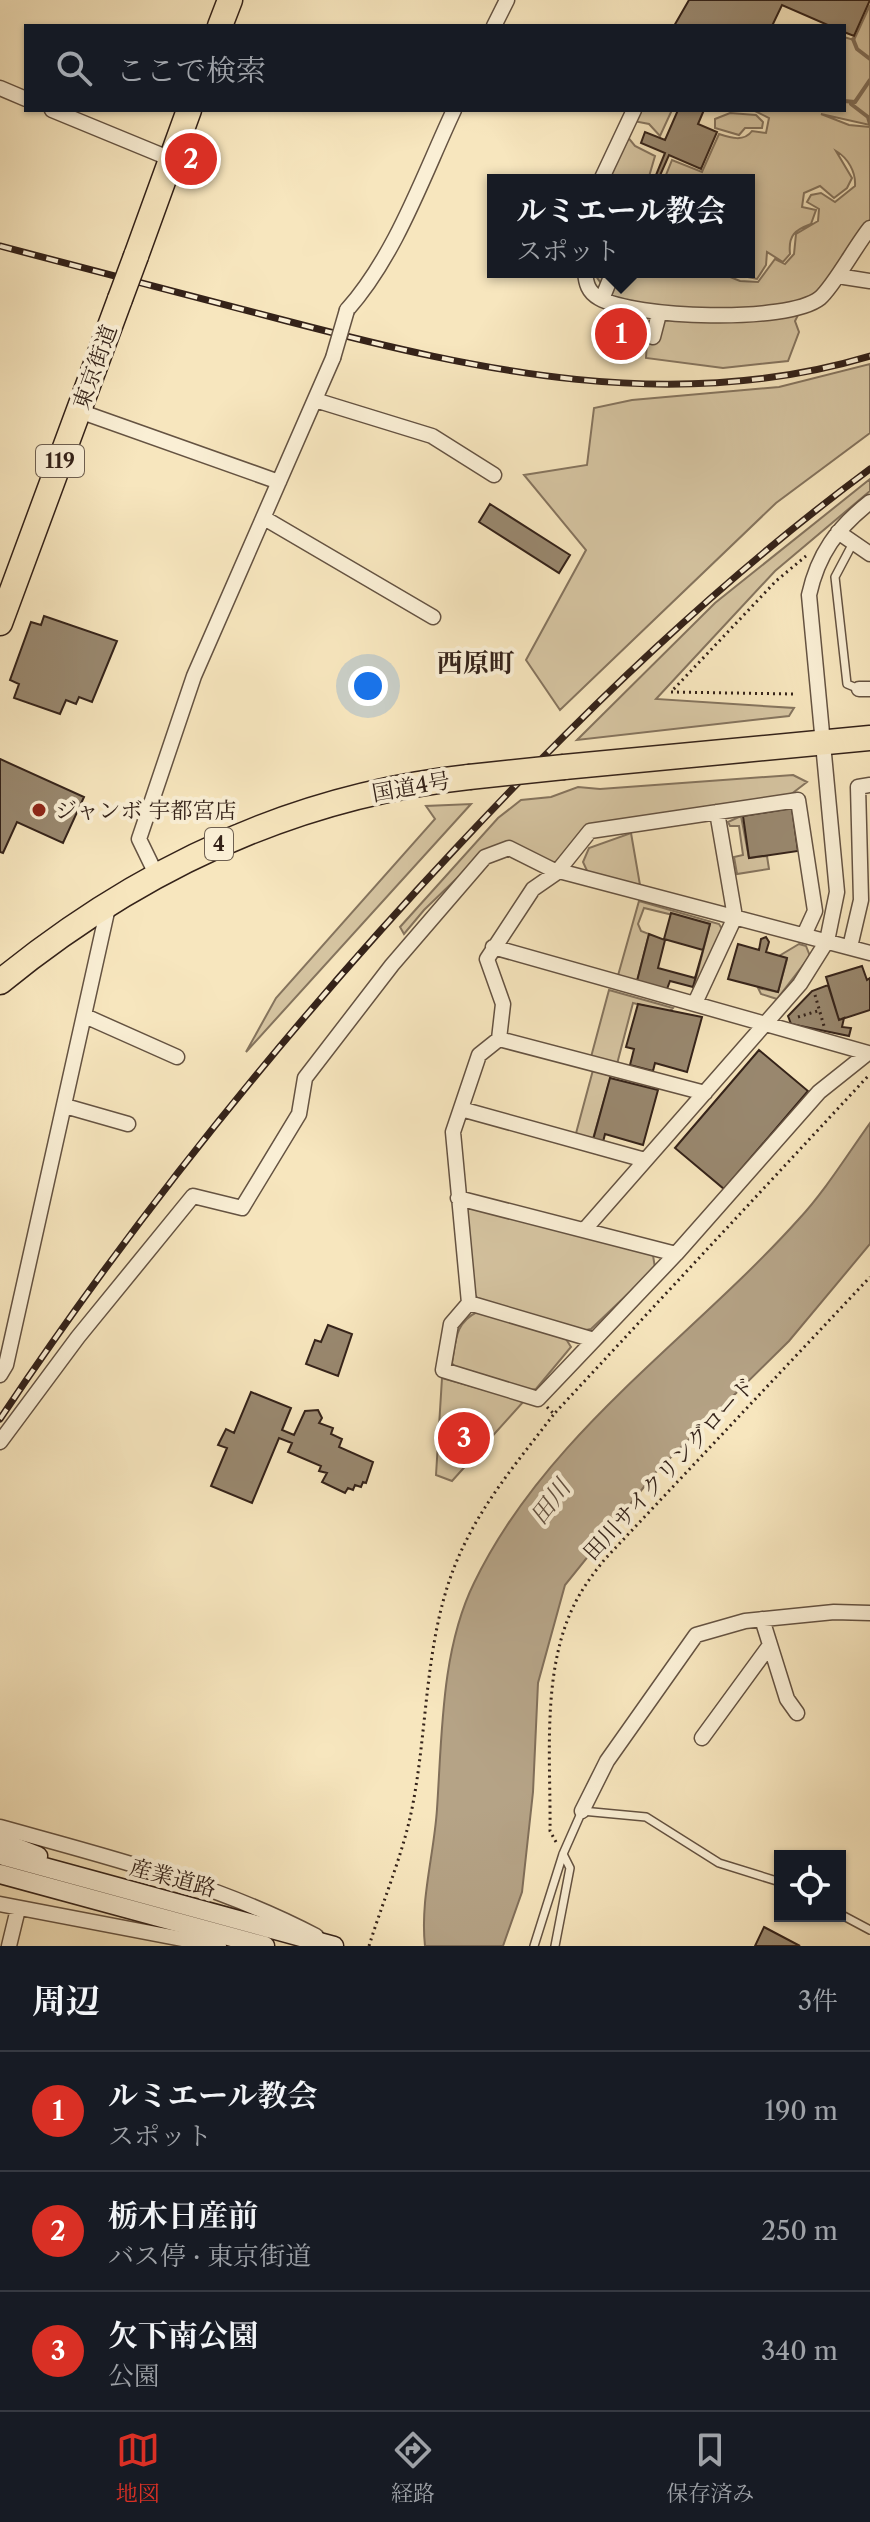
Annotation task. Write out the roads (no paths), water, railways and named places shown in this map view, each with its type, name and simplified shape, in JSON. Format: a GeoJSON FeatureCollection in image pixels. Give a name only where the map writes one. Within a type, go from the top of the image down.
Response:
{"type":"FeatureCollection","features":[{"type":"Feature","properties":{"kind":"highway"},"geometry":{"type":"LineString","coordinates":[[221,24],[230,0]]}},
{"type":"Feature","properties":{"kind":"highway","name":"東京街道"},"geometry":{"type":"LineString","coordinates":[[0,623],[188,112]]}},
{"type":"Feature","properties":{"kind":"highway","name":"国道4号"},"geometry":{"type":"LineString","coordinates":[[0,982],[109,903],[156,874],[236,836],[321,806],[400,787],[469,777],[870,738]]}},
{"type":"Feature","properties":{"kind":"street"},"geometry":{"type":"LineString","coordinates":[[495,24],[507,0]]}},
{"type":"Feature","properties":{"kind":"street"},"geometry":{"type":"LineString","coordinates":[[0,88],[24,98]]}},
{"type":"Feature","properties":{"kind":"street"},"geometry":{"type":"LineString","coordinates":[[57,112],[171,159]]}},
{"type":"Feature","properties":{"kind":"street"},"geometry":{"type":"LineString","coordinates":[[156,874],[139,839],[194,676],[333,358],[347,310],[360,295],[395,235],[453,112]]}},
{"type":"Feature","properties":{"kind":"street"},"geometry":{"type":"LineString","coordinates":[[604,174],[633,112]]}},
{"type":"Feature","properties":{"kind":"street"},"geometry":{"type":"LineString","coordinates":[[586,278],[589,289],[602,299],[659,314],[771,312],[820,298],[870,228]]}},
{"type":"Feature","properties":{"kind":"street"},"geometry":{"type":"LineString","coordinates":[[844,277],[870,281]]}},
{"type":"Feature","properties":{"kind":"street"},"geometry":{"type":"LineString","coordinates":[[602,299],[611,278]]}},
{"type":"Feature","properties":{"kind":"street"},"geometry":{"type":"LineString","coordinates":[[653,337],[659,314]]}},
{"type":"Feature","properties":{"kind":"street"},"geometry":{"type":"LineString","coordinates":[[315,400],[432,436],[494,475]]}},
{"type":"Feature","properties":{"kind":"street"},"geometry":{"type":"LineString","coordinates":[[79,411],[279,482]]}},
{"type":"Feature","properties":{"kind":"street"},"geometry":{"type":"LineString","coordinates":[[586,1228],[764,1026],[815,964],[827,941],[837,892],[809,595],[815,565],[838,532],[870,502]]}},
{"type":"Feature","properties":{"kind":"street"},"geometry":{"type":"LineString","coordinates":[[264,518],[433,617]]}},
{"type":"Feature","properties":{"kind":"street"},"geometry":{"type":"LineString","coordinates":[[838,532],[870,554]]}},
{"type":"Feature","properties":{"kind":"street"},"geometry":{"type":"LineString","coordinates":[[850,947],[861,900],[858,787],[870,785]]}},
{"type":"Feature","properties":{"kind":"street"},"geometry":{"type":"LineString","coordinates":[[804,935],[815,911],[798,800],[590,831],[557,872],[533,889],[487,959],[503,1004],[499,1039],[479,1055],[453,1132],[469,1303],[451,1324],[443,1370],[538,1399],[676,1254],[819,1092],[869,1051]]}},
{"type":"Feature","properties":{"kind":"street"},"geometry":{"type":"LineString","coordinates":[[695,1003],[735,917],[717,812]]}},
{"type":"Feature","properties":{"kind":"street"},"geometry":{"type":"LineString","coordinates":[[0,1442],[78,1337],[193,1196],[242,1208],[299,1114],[305,1078],[392,965],[485,857],[509,848],[557,872],[870,953]]}},
{"type":"Feature","properties":{"kind":"street"},"geometry":{"type":"LineString","coordinates":[[0,1375],[6,1365],[109,903]]}},
{"type":"Feature","properties":{"kind":"street"},"geometry":{"type":"LineString","coordinates":[[493,947],[695,1003],[764,1026],[869,1051]]}},
{"type":"Feature","properties":{"kind":"street"},"geometry":{"type":"LineString","coordinates":[[85,1016],[177,1057]]}},
{"type":"Feature","properties":{"kind":"street"},"geometry":{"type":"LineString","coordinates":[[499,1039],[705,1093]]}},
{"type":"Feature","properties":{"kind":"street"},"geometry":{"type":"LineString","coordinates":[[65,1106],[128,1124]]}},
{"type":"Feature","properties":{"kind":"street"},"geometry":{"type":"LineString","coordinates":[[461,1109],[645,1160]]}},
{"type":"Feature","properties":{"kind":"street"},"geometry":{"type":"LineString","coordinates":[[458,1198],[586,1228],[676,1254]]}},
{"type":"Feature","properties":{"kind":"street"},"geometry":{"type":"LineString","coordinates":[[469,1303],[594,1340]]}},
{"type":"Feature","properties":{"kind":"street"},"geometry":{"type":"LineString","coordinates":[[582,1811],[607,1761],[696,1635],[762,1619],[834,1612],[870,1613]]}},
{"type":"Feature","properties":{"kind":"street"},"geometry":{"type":"LineString","coordinates":[[762,1619],[787,1699],[797,1713]]}},
{"type":"Feature","properties":{"kind":"street"},"geometry":{"type":"LineString","coordinates":[[702,1738],[770,1645]]}},
{"type":"Feature","properties":{"kind":"street"},"geometry":{"type":"LineString","coordinates":[[0,1827],[172,1876],[273,1913],[334,1946]]}},
{"type":"Feature","properties":{"kind":"street"},"geometry":{"type":"LineString","coordinates":[[0,1841],[128,1899]]}},
{"type":"Feature","properties":{"kind":"street","name":"産業道路"},"geometry":{"type":"LineString","coordinates":[[0,1855],[265,1946]]}},
{"type":"Feature","properties":{"kind":"street","name":"産業道路"},"geometry":{"type":"LineString","coordinates":[[0,1874],[128,1899],[334,1946]]}},
{"type":"Feature","properties":{"kind":"street"},"geometry":{"type":"LineString","coordinates":[[0,1888],[128,1899]]}},
{"type":"Feature","properties":{"kind":"street"},"geometry":{"type":"LineString","coordinates":[[0,1904],[219,1946]]}},
{"type":"Feature","properties":{"kind":"street"},"geometry":{"type":"LineString","coordinates":[[9,1946],[18,1909]]}},
{"type":"Feature","properties":{"kind":"lane"},"geometry":{"type":"LineString","coordinates":[[853,543],[835,577],[847,684],[864,689]]}},
{"type":"Feature","properties":{"kind":"lane"},"geometry":{"type":"LineString","coordinates":[[534,1946],[563,1854],[582,1811],[646,1817],[719,1863],[774,1880]]}},
{"type":"Feature","properties":{"kind":"lane"},"geometry":{"type":"LineString","coordinates":[[555,1946],[570,1868],[563,1854]]}},
{"type":"Feature","properties":{"kind":"lane"},"geometry":{"type":"LineString","coordinates":[[846,1917],[870,1930]]}},
{"type":"Feature","properties":{"kind":"water","name":"田川"},"geometry":{"type":"Polygon","coordinates":[[[870,1123],[870,1244],[789,1341],[656,1472],[565,1585],[538,1683],[533,1792],[522,1892],[503,1946],[425,1946],[424,1912],[435,1826],[445,1694],[455,1636],[474,1583],[504,1530],[540,1480],[622,1391],[798,1220],[827,1185],[870,1123]]]}},
{"type":"Feature","properties":{"kind":"waterway"},"geometry":{"type":"LineString","coordinates":[[853,39],[857,49],[870,59]]}},
{"type":"Feature","properties":{"kind":"waterway"},"geometry":{"type":"LineString","coordinates":[[846,101],[855,102],[870,80]]}},
{"type":"Feature","properties":{"kind":"waterway"},"geometry":{"type":"LineString","coordinates":[[851,104],[868,117],[870,124]]}},
{"type":"Feature","properties":{"kind":"railway"},"geometry":{"type":"LineString","coordinates":[[0,246],[359,339],[504,370],[650,384],[723,382],[796,373],[870,356]]}},
{"type":"Feature","properties":{"kind":"railway"},"geometry":{"type":"LineString","coordinates":[[0,1419],[105,1269],[217,1123],[335,982],[458,846],[555,745],[655,648],[814,511],[870,469]]}},
{"type":"Feature","properties":{"kind":"place","name":"栃木日産前"},"geometry":{"type":"Point","coordinates":[191,159]}},
{"type":"Feature","properties":{"kind":"place","name":"ルミエール教会"},"geometry":{"type":"Point","coordinates":[621,334]}},
{"type":"Feature","properties":{"kind":"place","name":"ジャンボ 宇都宮店"},"geometry":{"type":"Point","coordinates":[39,810]}},
{"type":"Feature","properties":{"kind":"place","name":"欠下南公園"},"geometry":{"type":"Point","coordinates":[464,1438]}},
{"type":"Feature","properties":{"kind":"district","name":"西原町"},"geometry":{"type":"Point","coordinates":[476,663]}}]}
